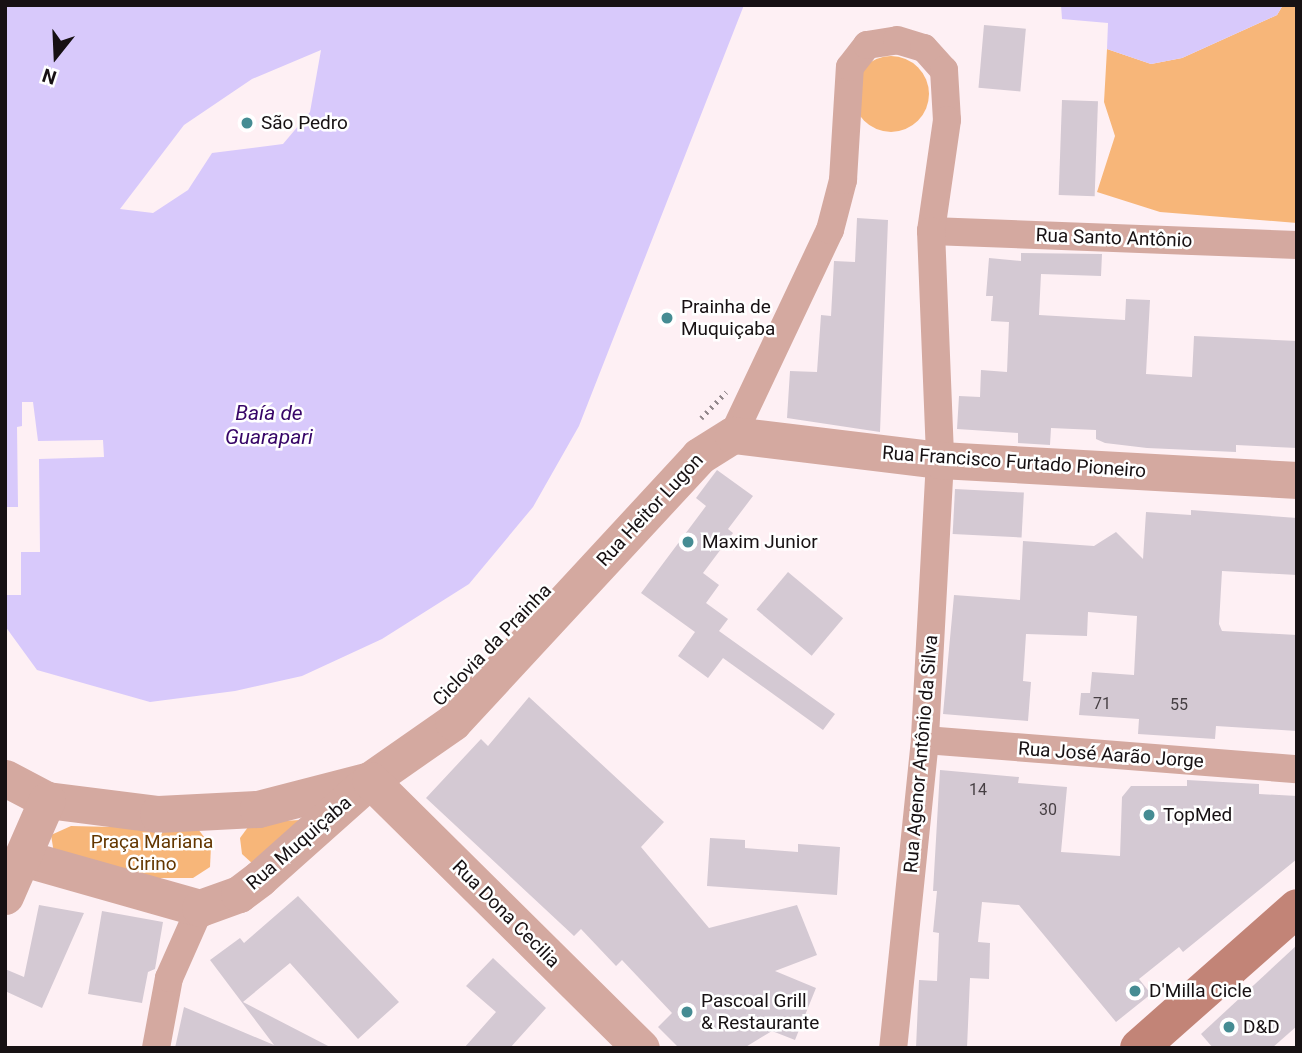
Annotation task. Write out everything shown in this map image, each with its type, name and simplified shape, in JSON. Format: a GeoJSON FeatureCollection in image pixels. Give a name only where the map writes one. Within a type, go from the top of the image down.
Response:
{"type":"FeatureCollection","features":[{"type":"Feature","properties":{"kind":"main road"},"geometry":{"type":"LineString","coordinates":[[1139,1048],[1297,908]]}},
{"type":"Feature","properties":{"kind":"street"},"geometry":{"type":"LineString","coordinates":[[733,435],[830,230],[844,180],[850,67],[867,45],[897,40],[924,48],[944,70],[947,120],[931,231],[940,460]]}},
{"type":"Feature","properties":{"kind":"street","name":"Rua Santo Antônio"},"geometry":{"type":"LineString","coordinates":[[931,231],[1297,245]]}},
{"type":"Feature","properties":{"kind":"street","name":"Rua Francisco Furtado Pioneiro"},"geometry":{"type":"LineString","coordinates":[[733,435],[940,460],[1297,480]]}},
{"type":"Feature","properties":{"kind":"street","name":"Rua Heitor Lugon"},"geometry":{"type":"LineString","coordinates":[[5,778],[47,800],[110,810],[212,812],[258,809],[370,780],[453,722],[699,456],[733,435]]}},
{"type":"Feature","properties":{"kind":"street","name":"Rua Agenor Antônio da Silva"},"geometry":{"type":"LineString","coordinates":[[893,1048],[925,740],[940,460]]}},
{"type":"Feature","properties":{"kind":"street","name":"Rua José Aarão Jorge"},"geometry":{"type":"LineString","coordinates":[[925,740],[1297,769]]}},
{"type":"Feature","properties":{"kind":"street","name":"Rua Muquiçaba"},"geometry":{"type":"LineString","coordinates":[[200,908],[239,894],[370,780]]}},
{"type":"Feature","properties":{"kind":"street","name":"Rua Dona Cecilia"},"geometry":{"type":"LineString","coordinates":[[370,780],[641,1048]]}},
{"type":"Feature","properties":{"kind":"street"},"geometry":{"type":"LineString","coordinates":[[5,896],[47,800]]}},
{"type":"Feature","properties":{"kind":"street"},"geometry":{"type":"LineString","coordinates":[[23,858],[200,908],[169,978],[156,1048]]}},
{"type":"Feature","properties":{"kind":"path"},"geometry":{"type":"LineString","coordinates":[[696,423],[719,394],[730,390]]}},
{"type":"Feature","properties":{"kind":"green space"},"geometry":{"type":"Polygon","coordinates":[[[1283,5],[1297,5],[1297,223],[1160,212],[1097,192],[1115,136],[1104,102],[1107,49],[1151,64],[1182,58],[1277,15],[1283,5]]]}},
{"type":"Feature","properties":{"kind":"green space"},"geometry":{"type":"Polygon","coordinates":[[[891,56],[906,59],[918,67],[926,79],[929,94],[926,109],[918,121],[906,129],[891,132],[876,129],[864,121],[856,109],[853,94],[856,79],[864,67],[876,59],[891,56]]]}},
{"type":"Feature","properties":{"kind":"green space","name":"Praça Mariana Cirino"},"geometry":{"type":"Polygon","coordinates":[[[300,820],[254,865],[242,854],[240,838],[251,823],[300,820]]]}},
{"type":"Feature","properties":{"kind":"green space","name":"Praça Mariana Cirino"},"geometry":{"type":"Polygon","coordinates":[[[71,826],[198,829],[211,846],[210,867],[193,878],[153,878],[54,853],[51,835],[71,826]]]}},
{"type":"Feature","properties":{"kind":"water","name":"Baía de Guarapari"},"geometry":{"type":"Polygon","coordinates":[[[5,5],[744,5],[579,426],[533,507],[469,584],[382,639],[302,676],[235,691],[150,702],[37,670],[5,626],[5,5]],[[321,50],[252,79],[184,125],[120,209],[153,213],[188,190],[212,153],[283,144],[310,112],[321,50]]]}},
{"type":"Feature","properties":{"kind":"water"},"geometry":{"type":"Polygon","coordinates":[[[1061,5],[1283,5],[1277,15],[1182,58],[1151,64],[1107,49],[1108,23],[1062,19],[1061,5]]]}},
{"type":"Feature","properties":{"kind":"pier"},"geometry":{"type":"Polygon","coordinates":[[[22,402],[33,402],[38,441],[103,440],[104,457],[39,459],[40,552],[21,552],[21,595],[5,595],[5,507],[18,507],[17,427],[22,426],[22,402]]]}},
{"type":"Feature","properties":{"kind":"building"},"geometry":{"type":"Polygon","coordinates":[[[984,25],[1026,29],[1020,91],[979,88],[984,25]]]}},
{"type":"Feature","properties":{"kind":"building"},"geometry":{"type":"Polygon","coordinates":[[[1062,100],[1098,101],[1095,196],[1059,195],[1062,100]]]}},
{"type":"Feature","properties":{"kind":"building"},"geometry":{"type":"Polygon","coordinates":[[[857,218],[888,220],[880,432],[787,418],[790,371],[817,372],[821,315],[831,316],[834,261],[855,262],[857,218]]]}},
{"type":"Feature","properties":{"kind":"building"},"geometry":{"type":"Polygon","coordinates":[[[1021,253],[1102,254],[1101,276],[1041,274],[1039,315],[1125,320],[1126,299],[1150,300],[1146,374],[1192,377],[1194,336],[1297,341],[1297,448],[1236,445],[1236,452],[1147,448],[1105,443],[1096,439],[1096,430],[1051,428],[1050,445],[1018,443],[1018,433],[957,429],[959,396],[980,397],[981,370],[1007,372],[1009,322],[991,321],[993,296],[986,296],[989,258],[1021,261],[1021,253]]]}},
{"type":"Feature","properties":{"kind":"building"},"geometry":{"type":"Polygon","coordinates":[[[717,470],[753,496],[728,529],[733,533],[703,573],[719,585],[706,603],[728,619],[719,631],[835,714],[823,730],[723,658],[708,678],[678,656],[695,632],[641,593],[706,506],[696,498],[717,470]]]}},
{"type":"Feature","properties":{"kind":"building"},"geometry":{"type":"Polygon","coordinates":[[[955,489],[1024,493],[1022,538],[953,534],[955,489]]]}},
{"type":"Feature","properties":{"kind":"building"},"geometry":{"type":"Polygon","coordinates":[[[1191,510],[1297,518],[1297,575],[1222,571],[1219,624],[1222,631],[1297,635],[1297,731],[1216,726],[1215,739],[1138,734],[1139,719],[1079,715],[1081,693],[1090,693],[1092,672],[1134,675],[1137,616],[1088,612],[1087,636],[1026,634],[1023,681],[1031,682],[1028,721],[943,714],[954,595],[1020,600],[1023,541],[1094,546],[1116,532],[1143,559],[1146,512],[1191,515],[1191,510]]]}},
{"type":"Feature","properties":{"kind":"building"},"geometry":{"type":"Polygon","coordinates":[[[788,572],[843,618],[812,656],[757,610],[788,572]]]}},
{"type":"Feature","properties":{"kind":"building"},"geometry":{"type":"Polygon","coordinates":[[[529,697],[664,822],[641,847],[709,928],[797,905],[817,955],[775,971],[816,988],[795,1040],[772,1031],[744,1048],[679,1048],[658,1027],[672,1013],[622,960],[616,966],[581,929],[574,936],[426,798],[481,739],[488,746],[529,697]]]}},
{"type":"Feature","properties":{"kind":"building"},"geometry":{"type":"Polygon","coordinates":[[[940,770],[1019,777],[1018,783],[1067,787],[1061,852],[1120,856],[1122,797],[1131,786],[1187,786],[1187,780],[1259,784],[1259,794],[1297,796],[1297,859],[1183,952],[1179,947],[1139,979],[1151,994],[1116,1022],[1019,905],[982,902],[978,942],[990,943],[989,979],[970,978],[967,1048],[916,1048],[919,980],[937,981],[939,933],[933,932],[937,891],[933,891],[940,770]]]}},
{"type":"Feature","properties":{"kind":"building"},"geometry":{"type":"Polygon","coordinates":[[[710,838],[745,840],[745,848],[798,852],[798,844],[840,847],[837,895],[707,886],[710,838]]]}},
{"type":"Feature","properties":{"kind":"building"},"geometry":{"type":"Polygon","coordinates":[[[298,896],[399,1002],[358,1039],[290,963],[243,1002],[332,1048],[175,1048],[184,1007],[274,1045],[210,960],[240,938],[244,943],[298,896]]]}},
{"type":"Feature","properties":{"kind":"building"},"geometry":{"type":"Polygon","coordinates":[[[39,905],[84,913],[42,1008],[5,991],[5,969],[24,977],[39,905]]]}},
{"type":"Feature","properties":{"kind":"building"},"geometry":{"type":"Polygon","coordinates":[[[102,911],[163,922],[155,969],[148,972],[142,1003],[88,994],[102,911]]]}},
{"type":"Feature","properties":{"kind":"building"},"geometry":{"type":"Polygon","coordinates":[[[1297,945],[1297,1026],[1272,1048],[1213,1048],[1201,1034],[1297,945]]]}},
{"type":"Feature","properties":{"kind":"building"},"geometry":{"type":"Polygon","coordinates":[[[493,958],[546,1008],[510,1048],[464,1048],[496,1012],[466,986],[493,958]]]}},
{"type":"Feature","properties":{"kind":"place","name":"São Pedro"},"geometry":{"type":"Point","coordinates":[247,123]}},
{"type":"Feature","properties":{"kind":"place","name":"Prainha de Muquiçaba"},"geometry":{"type":"Point","coordinates":[667,318]}},
{"type":"Feature","properties":{"kind":"place","name":"Maxim Junior"},"geometry":{"type":"Point","coordinates":[688,542]}},
{"type":"Feature","properties":{"kind":"place","name":"TopMed"},"geometry":{"type":"Point","coordinates":[1149,815]}},
{"type":"Feature","properties":{"kind":"place","name":"D'Milla Cicle"},"geometry":{"type":"Point","coordinates":[1135,991]}},
{"type":"Feature","properties":{"kind":"place","name":"Pascoal Grill & Restaurante"},"geometry":{"type":"Point","coordinates":[687,1012]}},
{"type":"Feature","properties":{"kind":"place","name":"D&D"},"geometry":{"type":"Point","coordinates":[1229,1027]}}]}
